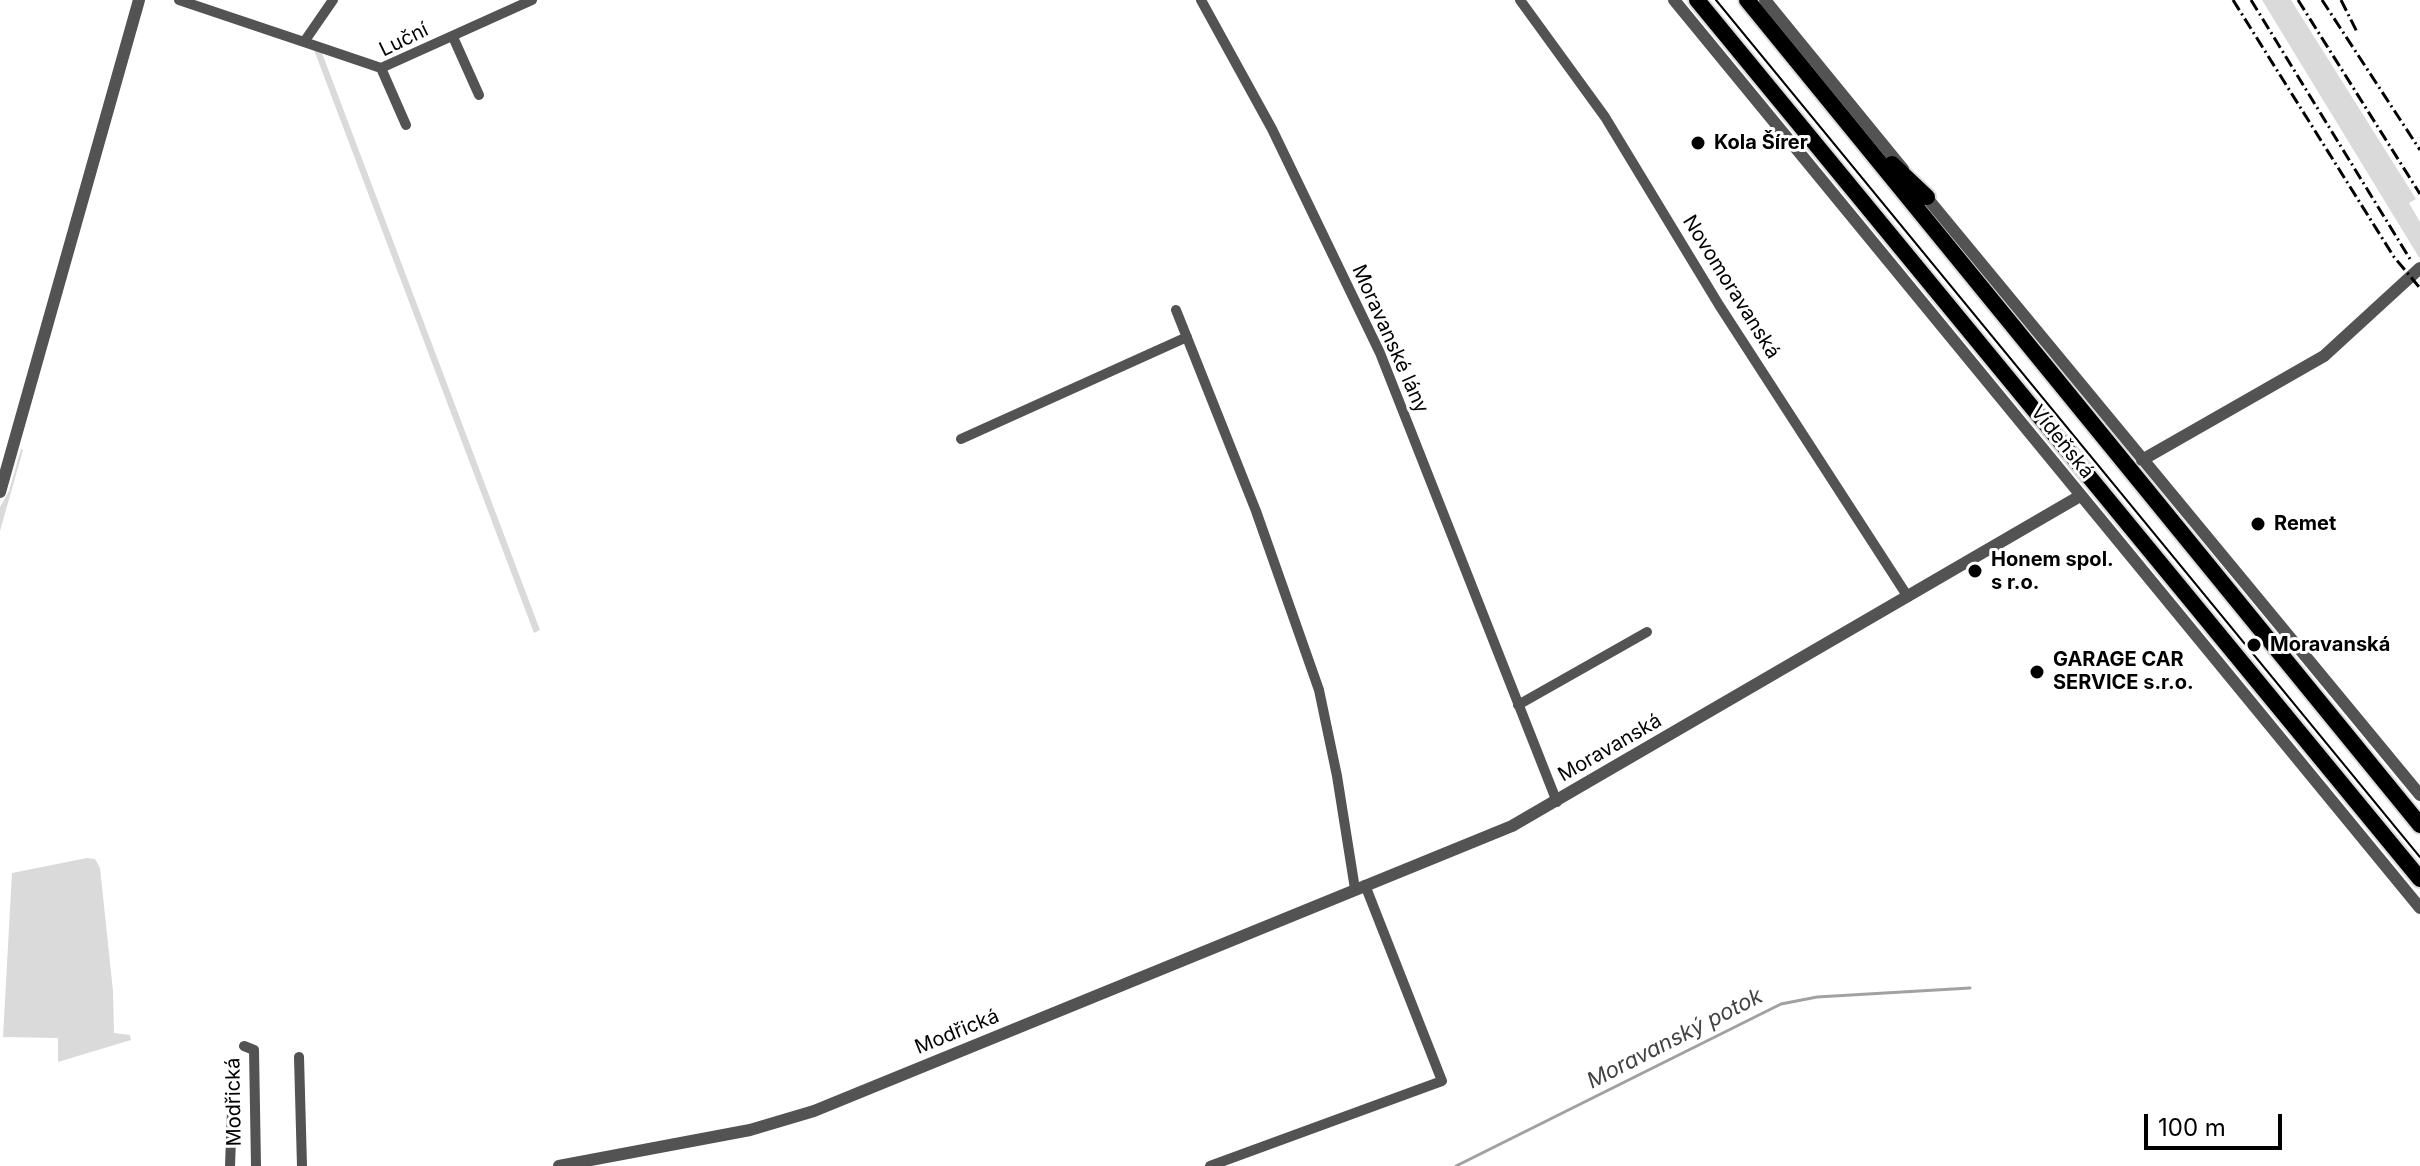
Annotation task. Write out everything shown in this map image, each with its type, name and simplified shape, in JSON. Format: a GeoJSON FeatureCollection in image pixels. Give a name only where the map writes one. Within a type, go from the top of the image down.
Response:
{"type":"FeatureCollection","features":[{"type":"Feature","properties":{"kind":"highway","name":"Vídeňská"},"geometry":{"type":"LineString","coordinates":[[1697,0],[2420,879]]}},
{"type":"Feature","properties":{"kind":"highway","name":"Vídeňská"},"geometry":{"type":"LineString","coordinates":[[1747,0],[2420,825]]}},
{"type":"Feature","properties":{"kind":"highway"},"geometry":{"type":"LineString","coordinates":[[1791,54],[1927,197]]}},
{"type":"Feature","properties":{"kind":"street"},"geometry":{"type":"LineString","coordinates":[[0,492],[139,0]]}},
{"type":"Feature","properties":{"kind":"street"},"geometry":{"type":"LineString","coordinates":[[179,0],[197,3],[381,68]]}},
{"type":"Feature","properties":{"kind":"street"},"geometry":{"type":"LineString","coordinates":[[304,42],[333,0]]}},
{"type":"Feature","properties":{"kind":"street","name":"Luční"},"geometry":{"type":"LineString","coordinates":[[406,125],[381,68],[532,0]]}},
{"type":"Feature","properties":{"kind":"street","name":"Moravanské lány"},"geometry":{"type":"LineString","coordinates":[[1201,0],[1272,129],[1380,353],[1557,802]]}},
{"type":"Feature","properties":{"kind":"street","name":"Novomoravanská"},"geometry":{"type":"LineString","coordinates":[[1520,0],[1605,117],[1719,305],[1908,597]]}},
{"type":"Feature","properties":{"kind":"street","name":"Vídeňská"},"geometry":{"type":"LineString","coordinates":[[1674,0],[2420,908]]}},
{"type":"Feature","properties":{"kind":"street"},"geometry":{"type":"LineString","coordinates":[[1765,0],[2420,795]]}},
{"type":"Feature","properties":{"kind":"street","name":"Luční"},"geometry":{"type":"LineString","coordinates":[[453,37],[479,95]]}},
{"type":"Feature","properties":{"kind":"street"},"geometry":{"type":"LineString","coordinates":[[2142,460],[2324,356],[2420,268]]}},
{"type":"Feature","properties":{"kind":"street"},"geometry":{"type":"LineString","coordinates":[[1176,310],[1256,511],[1319,690],[1360,887],[1442,1081],[1210,1166]]}},
{"type":"Feature","properties":{"kind":"street"},"geometry":{"type":"LineString","coordinates":[[961,439],[1187,337]]}},
{"type":"Feature","properties":{"kind":"street","name":"Moravanská"},"geometry":{"type":"LineString","coordinates":[[1360,887],[1512,826],[1557,802],[2080,496]]}},
{"type":"Feature","properties":{"kind":"street"},"geometry":{"type":"LineString","coordinates":[[1518,705],[1647,632]]}},
{"type":"Feature","properties":{"kind":"street","name":"Modřická"},"geometry":{"type":"LineString","coordinates":[[559,1166],[750,1130],[814,1111],[1360,887]]}},
{"type":"Feature","properties":{"kind":"street","name":"Modřická"},"geometry":{"type":"LineString","coordinates":[[244,1046],[254,1050],[256,1166]]}},
{"type":"Feature","properties":{"kind":"street"},"geometry":{"type":"LineString","coordinates":[[299,1057],[302,1166]]}},
{"type":"Feature","properties":{"kind":"street","name":"Modřická"},"geometry":{"type":"LineString","coordinates":[[230,1166],[232,1112]]}},
{"type":"Feature","properties":{"kind":"shaded area"},"geometry":{"type":"Polygon","coordinates":[[[2262,0],[2291,0],[2416,199],[2409,203],[2420,222],[2420,259],[2262,0]]]}},
{"type":"Feature","properties":{"kind":"shaded area"},"geometry":{"type":"Polygon","coordinates":[[[314,50],[322,53],[540,630],[534,633],[314,50]]]}},
{"type":"Feature","properties":{"kind":"shaded area"},"geometry":{"type":"Polygon","coordinates":[[[21,449],[0,531],[0,507],[9,491],[21,449]]]}},
{"type":"Feature","properties":{"kind":"shaded area"},"geometry":{"type":"Polygon","coordinates":[[[95,859],[100,868],[113,991],[114,1033],[130,1035],[131,1040],[58,1062],[58,1038],[3,1037],[12,873],[95,859]]]}},
{"type":"Feature","properties":{"kind":"waterway","name":"Moravanský potok"},"geometry":{"type":"LineString","coordinates":[[1456,1166],[1781,1004],[1817,997],[1970,988]]}},
{"type":"Feature","properties":{"kind":"tram line"},"geometry":{"type":"LineString","coordinates":[[1716,0],[2420,857]]}},
{"type":"Feature","properties":{"kind":"railway"},"geometry":{"type":"LineString","coordinates":[[2233,0],[2394,257],[2420,288]]}},
{"type":"Feature","properties":{"kind":"railway"},"geometry":{"type":"LineString","coordinates":[[2251,0],[2410,259]]}},
{"type":"Feature","properties":{"kind":"railway"},"geometry":{"type":"LineString","coordinates":[[2298,0],[2420,194]]}},
{"type":"Feature","properties":{"kind":"railway"},"geometry":{"type":"LineString","coordinates":[[2322,0],[2420,150]]}},
{"type":"Feature","properties":{"kind":"railway"},"geometry":{"type":"LineString","coordinates":[[2341,0],[2358,34]]}},
{"type":"Feature","properties":{"kind":"place","name":"Kola Šírer"},"geometry":{"type":"Point","coordinates":[1698,143]}},
{"type":"Feature","properties":{"kind":"place","name":"Remet"},"geometry":{"type":"Point","coordinates":[2258,524]}},
{"type":"Feature","properties":{"kind":"place","name":"Honem spol. s r.o."},"geometry":{"type":"Point","coordinates":[1975,571]}},
{"type":"Feature","properties":{"kind":"place","name":"Moravanská"},"geometry":{"type":"Point","coordinates":[2254,645]}},
{"type":"Feature","properties":{"kind":"place","name":"GARAGE CAR SERVICE s.r.o."},"geometry":{"type":"Point","coordinates":[2037,672]}}]}
